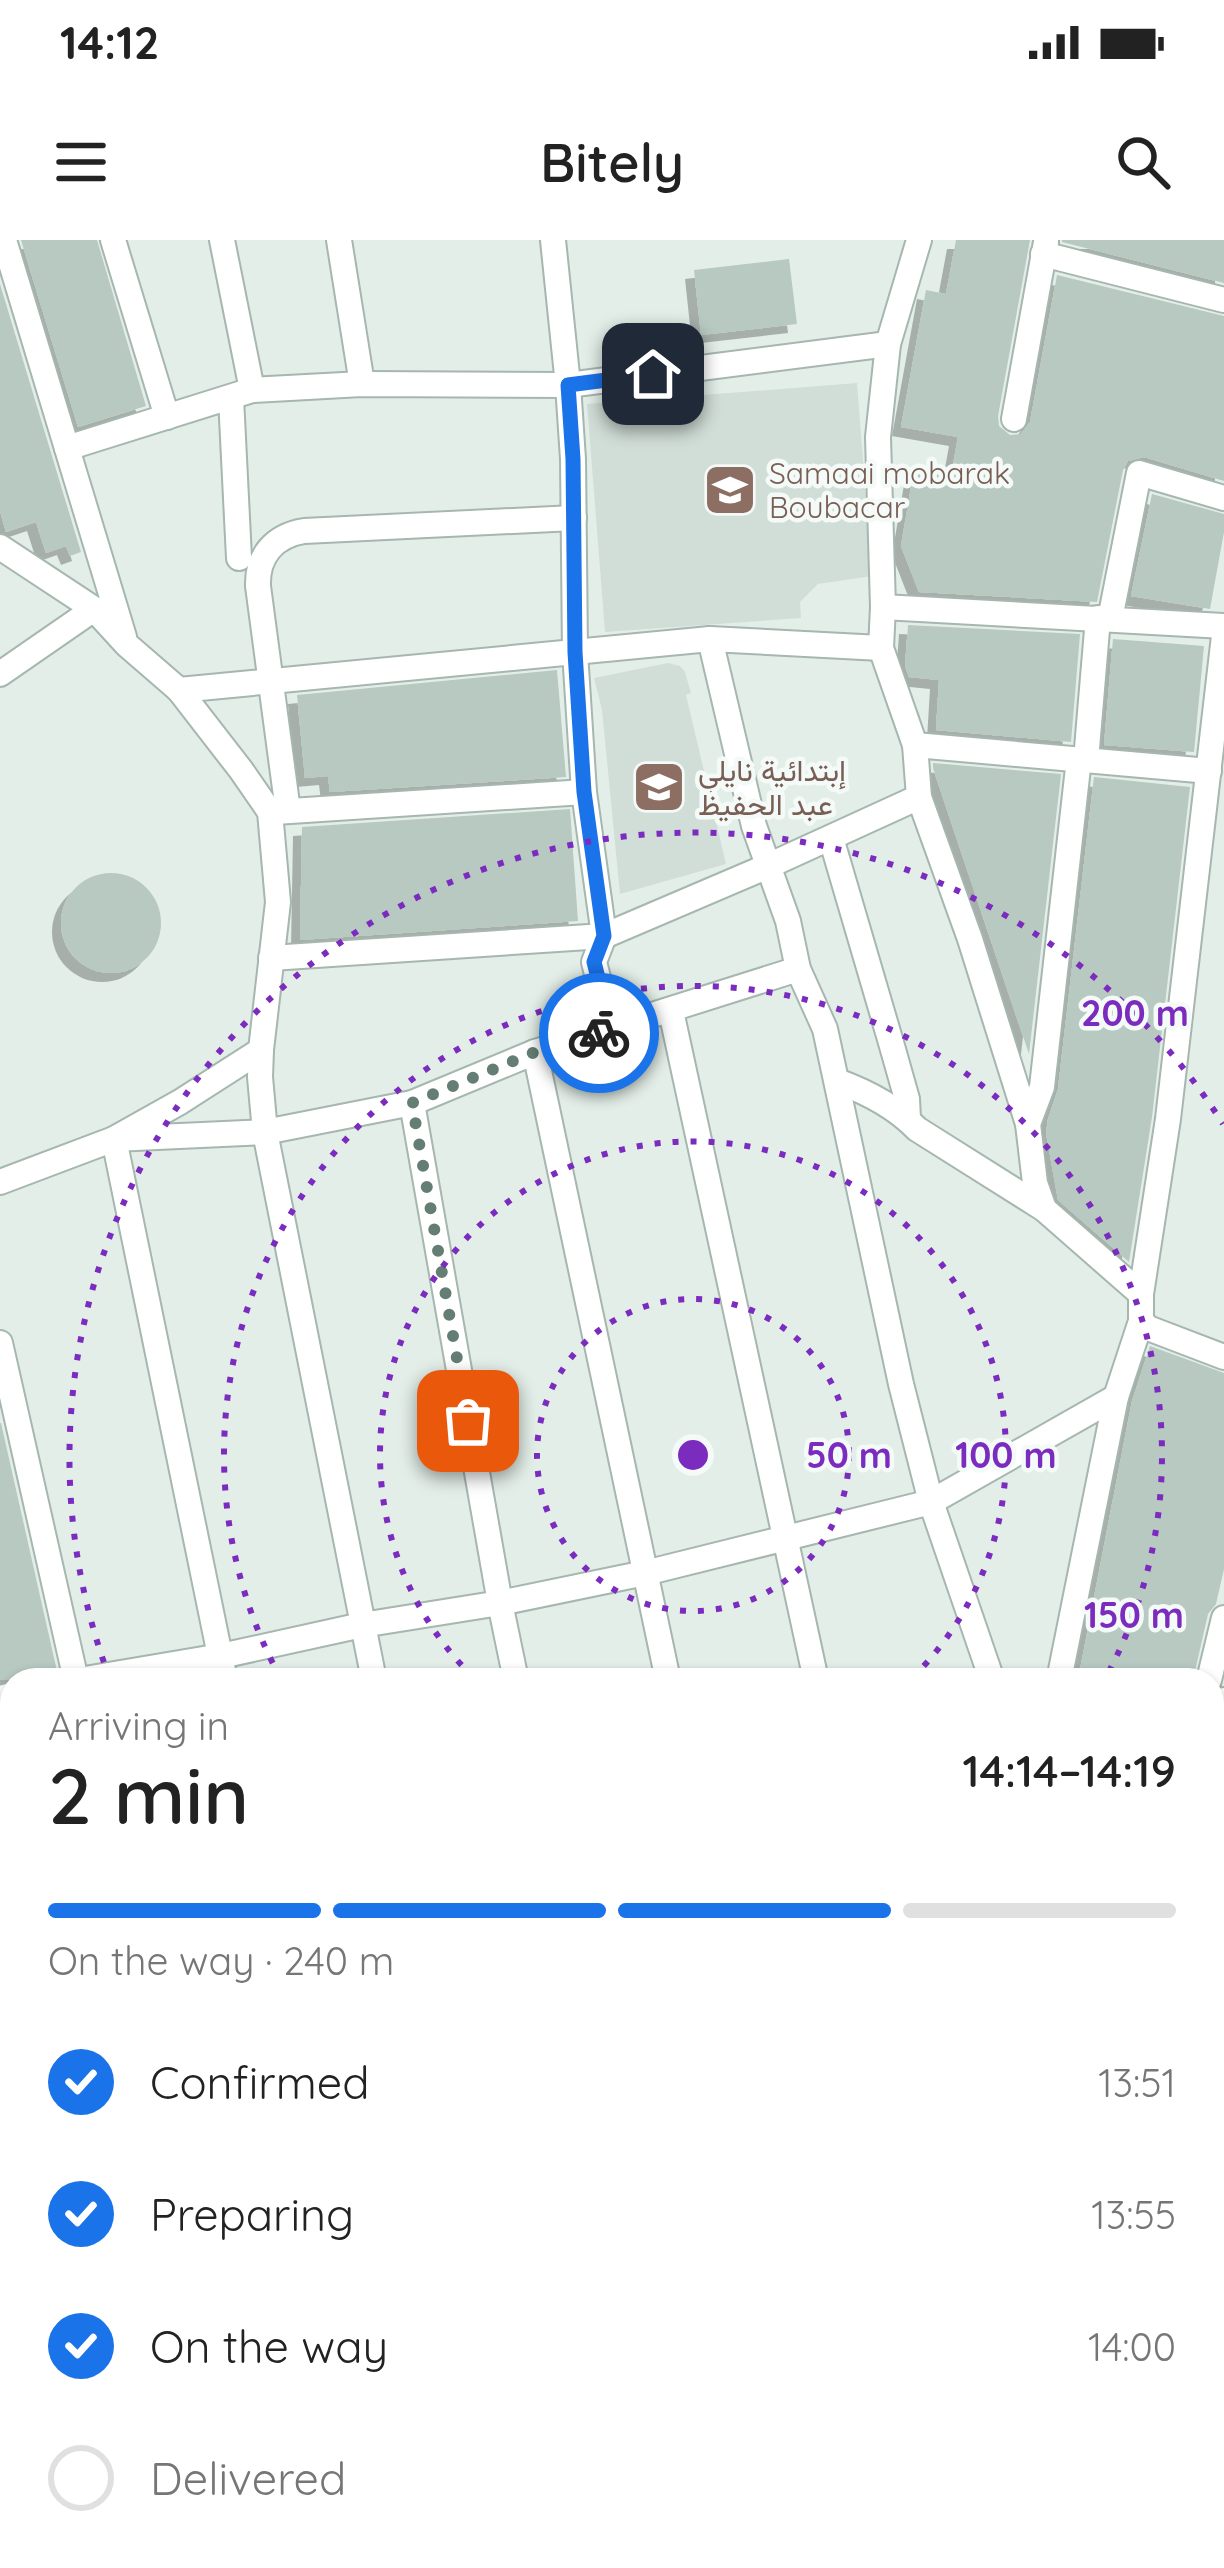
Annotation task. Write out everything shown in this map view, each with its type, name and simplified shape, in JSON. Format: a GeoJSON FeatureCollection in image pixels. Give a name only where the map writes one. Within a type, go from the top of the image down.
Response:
{"type":"FeatureCollection","features":[{"type":"Feature","properties":{"kind":"street"},"geometry":{"type":"LineString","coordinates":[[4,240],[127,645]]}},
{"type":"Feature","properties":{"kind":"street"},"geometry":{"type":"LineString","coordinates":[[113,240],[167,417]]}},
{"type":"Feature","properties":{"kind":"street"},"geometry":{"type":"LineString","coordinates":[[222,240],[242,394],[238,558]]}},
{"type":"Feature","properties":{"kind":"street"},"geometry":{"type":"LineString","coordinates":[[339,240],[362,384]]}},
{"type":"Feature","properties":{"kind":"street"},"geometry":{"type":"LineString","coordinates":[[553,240],[568,385],[584,792],[604,936],[594,962],[611,1029]]}},
{"type":"Feature","properties":{"kind":"street"},"geometry":{"type":"LineString","coordinates":[[919,240],[888,344],[878,437],[880,648],[915,746],[919,796],[1028,1124],[1035,1183],[1044,1209]]}},
{"type":"Feature","properties":{"kind":"street"},"geometry":{"type":"LineString","coordinates":[[1014,419],[1045,247],[1224,300]]}},
{"type":"Feature","properties":{"kind":"street"},"geometry":{"type":"LineString","coordinates":[[67,448],[242,394],[362,384],[568,385],[888,344]]}},
{"type":"Feature","properties":{"kind":"street"},"geometry":{"type":"LineString","coordinates":[[1028,1124],[1042,1087],[1104,619],[1139,473],[1224,498]]}},
{"type":"Feature","properties":{"kind":"street"},"geometry":{"type":"LineString","coordinates":[[371,1668],[265,1132],[261,1050],[278,902],[279,812],[258,575],[265,553],[282,538],[304,532],[574,518]]}},
{"type":"Feature","properties":{"kind":"street"},"geometry":{"type":"LineString","coordinates":[[0,547],[94,609],[179,690],[279,812]]}},
{"type":"Feature","properties":{"kind":"street"},"geometry":{"type":"LineString","coordinates":[[883,607],[1224,626]]}},
{"type":"Feature","properties":{"kind":"street"},"geometry":{"type":"LineString","coordinates":[[0,674],[94,609]]}},
{"type":"Feature","properties":{"kind":"street"},"geometry":{"type":"LineString","coordinates":[[1061,1668],[1116,1397],[1141,1321],[1141,1294],[1213,815],[1209,771],[1224,636]]}},
{"type":"Feature","properties":{"kind":"street"},"geometry":{"type":"LineString","coordinates":[[179,690],[710,639],[880,648]]}},
{"type":"Feature","properties":{"kind":"street"},"geometry":{"type":"LineString","coordinates":[[710,639],[754,826],[788,921],[798,969],[825,1029],[931,1502],[988,1668]]}},
{"type":"Feature","properties":{"kind":"street"},"geometry":{"type":"LineString","coordinates":[[915,746],[1209,771]]}},
{"type":"Feature","properties":{"kind":"street"},"geometry":{"type":"LineString","coordinates":[[279,812],[584,792]]}},
{"type":"Feature","properties":{"kind":"street"},"geometry":{"type":"LineString","coordinates":[[271,958],[604,936],[919,796]]}},
{"type":"Feature","properties":{"kind":"street"},"geometry":{"type":"LineString","coordinates":[[831,838],[907,1099],[908,1120]]}},
{"type":"Feature","properties":{"kind":"street"},"geometry":{"type":"LineString","coordinates":[[114,1139],[265,1132],[412,1103],[535,1052],[798,969]]}},
{"type":"Feature","properties":{"kind":"street"},"geometry":{"type":"LineString","coordinates":[[671,1011],[814,1668]]}},
{"type":"Feature","properties":{"kind":"street"},"geometry":{"type":"LineString","coordinates":[[1,1178],[114,1139],[261,1050]]}},
{"type":"Feature","properties":{"kind":"street"},"geometry":{"type":"LineString","coordinates":[[535,1052],[665,1668]]}},
{"type":"Feature","properties":{"kind":"street"},"geometry":{"type":"LineString","coordinates":[[837,1082],[869,1093],[1044,1209],[1141,1294]]}},
{"type":"Feature","properties":{"kind":"street"},"geometry":{"type":"LineString","coordinates":[[412,1103],[514,1668]]}},
{"type":"Feature","properties":{"kind":"street"},"geometry":{"type":"LineString","coordinates":[[114,1139],[223,1668],[362,1624],[500,1603],[645,1573],[931,1502],[1116,1397]]}},
{"type":"Feature","properties":{"kind":"street"},"geometry":{"type":"LineString","coordinates":[[1141,1321],[1224,1358]]}},
{"type":"Feature","properties":{"kind":"street"},"geometry":{"type":"LineString","coordinates":[[0,1343],[74,1668]]}},
{"type":"Feature","properties":{"kind":"street"},"geometry":{"type":"LineString","coordinates":[[1212,1668],[1224,1618]]}},
{"type":"Feature","properties":{"kind":"shaded area","name":"Samaai mobarak Boubacar"},"geometry":{"type":"Polygon","coordinates":[[[857,383],[872,576],[818,584],[800,602],[801,618],[605,632],[587,404],[857,383]]]}},
{"type":"Feature","properties":{"kind":"shaded area","name":"إبتدائية نايلي عبد الحفيظ"},"geometry":{"type":"Polygon","coordinates":[[[668,663],[685,672],[691,693],[686,695],[726,864],[620,894],[602,710],[594,678],[668,663]]]}},
{"type":"Feature","properties":{"kind":"building"},"geometry":{"type":"Polygon","coordinates":[[[21,240],[97,240],[146,406],[78,427],[21,240]]]}},
{"type":"Feature","properties":{"kind":"building"},"geometry":{"type":"Polygon","coordinates":[[[956,240],[1030,240],[998,416],[999,426],[1010,435],[1021,434],[1030,422],[1057,275],[1224,316],[1224,481],[1144,457],[1128,461],[1097,602],[919,592],[901,546],[914,470],[951,476],[958,437],[901,427],[926,290],[946,294],[956,240]]]}},
{"type":"Feature","properties":{"kind":"building"},"geometry":{"type":"Polygon","coordinates":[[[1224,240],[1224,283],[1062,242],[1224,240]]]}},
{"type":"Feature","properties":{"kind":"building"},"geometry":{"type":"Polygon","coordinates":[[[789,259],[797,324],[701,335],[694,270],[789,259]]]}},
{"type":"Feature","properties":{"kind":"building"},"geometry":{"type":"Polygon","coordinates":[[[0,284],[81,552],[70,556],[66,546],[46,553],[36,522],[6,532],[0,511],[0,284]]]}},
{"type":"Feature","properties":{"kind":"building"},"geometry":{"type":"Polygon","coordinates":[[[1152,494],[1224,514],[1210,609],[1131,596],[1152,494]]]}},
{"type":"Feature","properties":{"kind":"building"},"geometry":{"type":"Polygon","coordinates":[[[908,625],[1080,634],[1071,742],[936,730],[939,680],[909,677],[905,666],[908,625]]]}},
{"type":"Feature","properties":{"kind":"building"},"geometry":{"type":"Polygon","coordinates":[[[1113,639],[1204,646],[1194,752],[1104,745],[1113,639]]]}},
{"type":"Feature","properties":{"kind":"building"},"geometry":{"type":"Polygon","coordinates":[[[557,670],[566,777],[330,792],[328,776],[305,778],[297,695],[557,670]]]}},
{"type":"Feature","properties":{"kind":"building"},"geometry":{"type":"Polygon","coordinates":[[[933,763],[1061,774],[1029,1054],[933,768],[933,763]]]}},
{"type":"Feature","properties":{"kind":"building"},"geometry":{"type":"Polygon","coordinates":[[[1094,777],[1190,787],[1152,1117],[1129,1262],[1058,1200],[1046,1133],[1058,1089],[1094,777]]]}},
{"type":"Feature","properties":{"kind":"building"},"geometry":{"type":"Polygon","coordinates":[[[570,809],[578,921],[300,940],[302,827],[570,809]]]}},
{"type":"Feature","properties":{"kind":"building"},"geometry":{"type":"Polygon","coordinates":[[[111,873],[139,881],[153,895],[161,923],[153,951],[139,965],[111,973],[83,965],[69,951],[61,923],[69,895],[83,881],[111,873]]]}},
{"type":"Feature","properties":{"kind":"building"},"geometry":{"type":"Polygon","coordinates":[[[1150,1346],[1224,1373],[1224,1569],[1196,1668],[1080,1668],[1132,1401],[1150,1346]]]}},
{"type":"Feature","properties":{"kind":"building"},"geometry":{"type":"Polygon","coordinates":[[[0,1423],[1,1423],[56,1668],[0,1668],[0,1423]]]}},
{"type":"Feature","properties":{"kind":"way so far"},"geometry":{"type":"LineString","coordinates":[[468,1421],[412,1103],[535,1052],[599,1033]]}},
{"type":"Feature","properties":{"kind":"place","name":"Samaai mobarak Boubacar"},"geometry":{"type":"Point","coordinates":[730,490]}},
{"type":"Feature","properties":{"kind":"place","name":"إبتدائية نايلي عبد الحفيظ"},"geometry":{"type":"Point","coordinates":[659,787]}},
{"type":"Feature","properties":{"kind":"route"},"geometry":{"type":"LineString","coordinates":[[599,1033],[611,1029],[594,962],[604,936],[584,792],[568,385],[653,374]]}}]}
